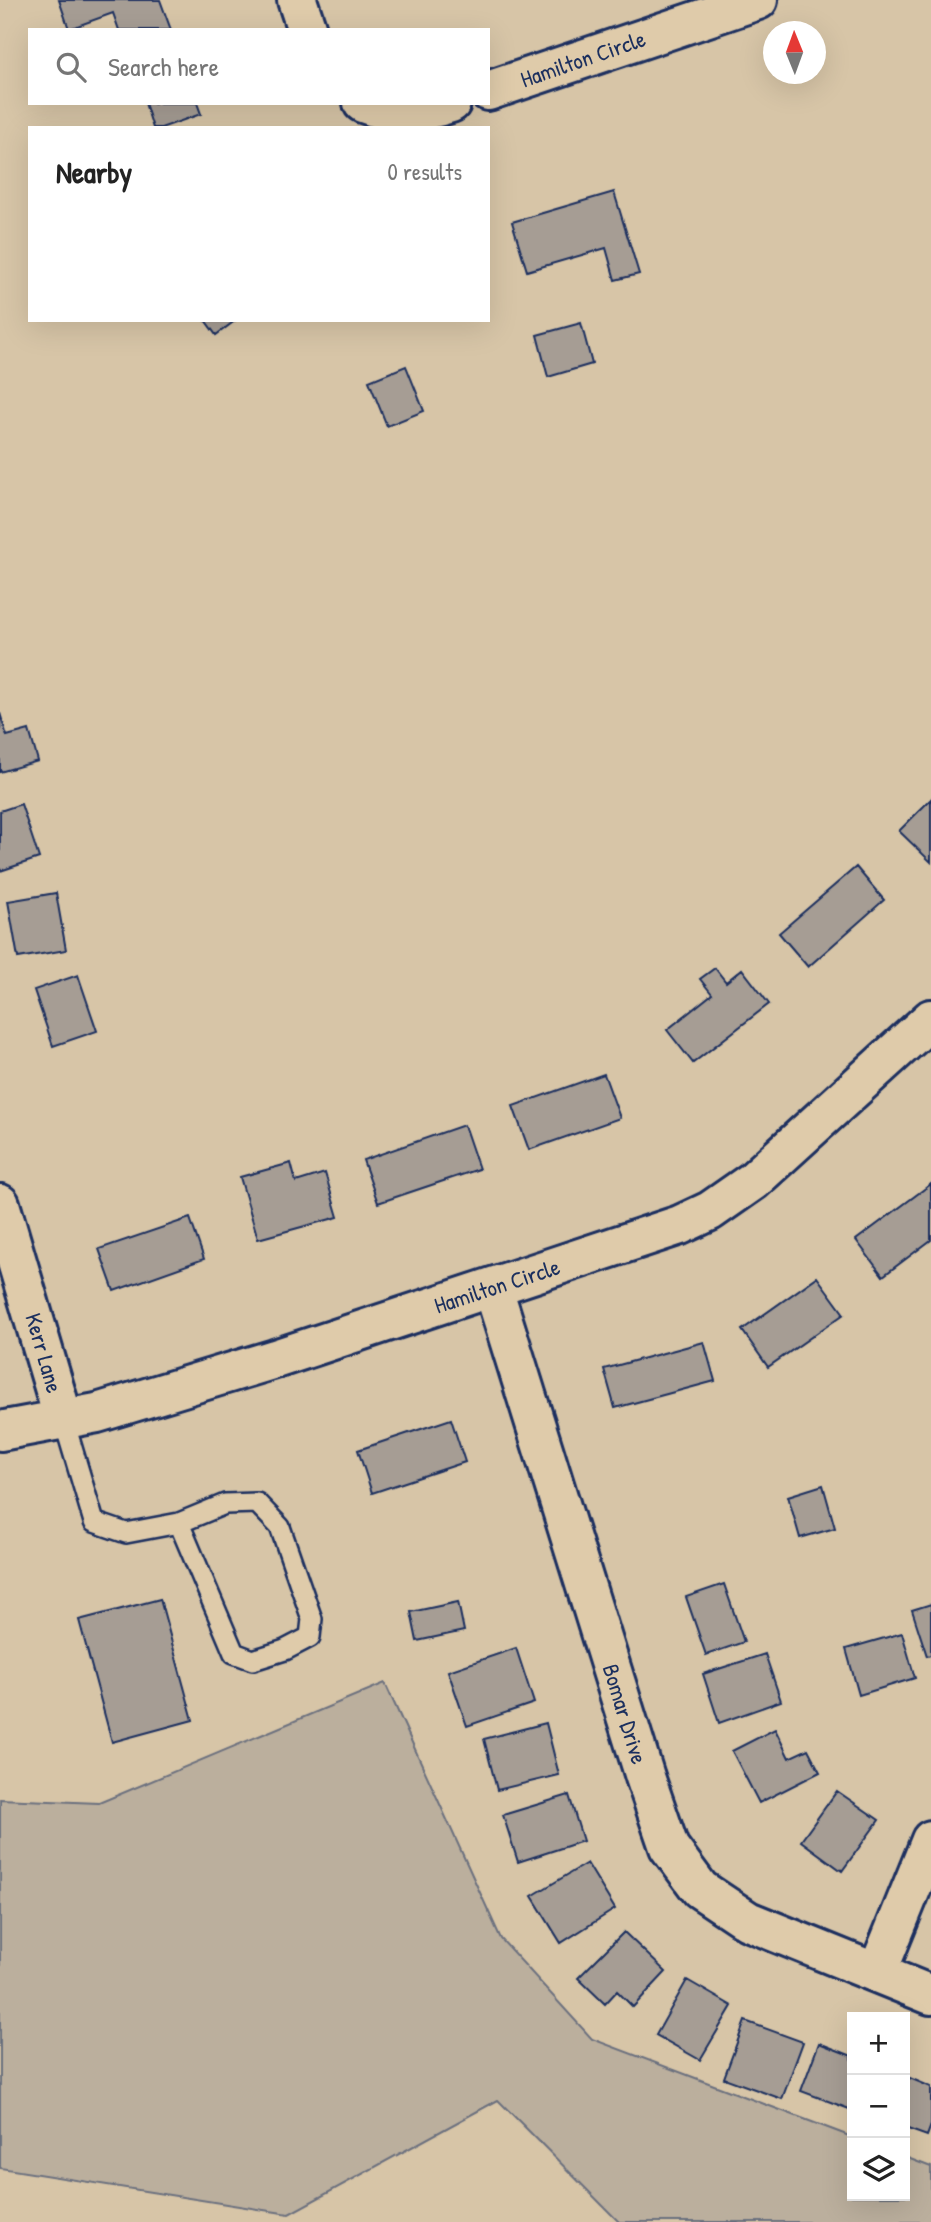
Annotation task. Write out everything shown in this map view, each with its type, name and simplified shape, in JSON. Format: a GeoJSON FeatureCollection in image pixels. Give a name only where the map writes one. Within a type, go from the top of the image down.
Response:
{"type":"FeatureCollection","features":[{"type":"Feature","properties":{"kind":"street"},"geometry":{"type":"LineString","coordinates":[[297,0],[306,28]]}},
{"type":"Feature","properties":{"kind":"street","name":"Hamilton Circle"},"geometry":{"type":"LineString","coordinates":[[490,90],[758,0]]}},
{"type":"Feature","properties":{"kind":"street"},"geometry":{"type":"LineString","coordinates":[[368,105],[380,110],[409,113],[443,105]]}},
{"type":"Feature","properties":{"kind":"street","name":"Hamilton Circle"},"geometry":{"type":"LineString","coordinates":[[0,1432],[97,1413],[275,1360],[680,1225],[710,1211],[761,1173],[931,1019]]}},
{"type":"Feature","properties":{"kind":"street","name":"Kerr Lane"},"geometry":{"type":"LineString","coordinates":[[0,1205],[64,1421]]}},
{"type":"Feature","properties":{"kind":"street","name":"Bomar Drive"},"geometry":{"type":"LineString","coordinates":[[493,1287],[669,1847],[701,1889],[748,1921],[931,1995]]}},
{"type":"Feature","properties":{"kind":"street"},"geometry":{"type":"LineString","coordinates":[[877,1973],[931,1840]]}},
{"type":"Feature","properties":{"kind":"lane"},"geometry":{"type":"LineString","coordinates":[[64,1421],[94,1522],[126,1533],[179,1523],[225,1504],[257,1503],[280,1527],[312,1619],[310,1637],[285,1650],[253,1661],[234,1653],[179,1523]]}},
{"type":"Feature","properties":{"kind":"shaded area"},"geometry":{"type":"Polygon","coordinates":[[[385,1683],[501,1939],[592,2039],[847,2135],[847,2201],[910,2201],[910,2159],[931,2167],[931,2222],[619,2222],[498,2100],[289,2214],[0,2168],[0,1799],[99,1803],[385,1683]]]}},
{"type":"Feature","properties":{"kind":"building"},"geometry":{"type":"Polygon","coordinates":[[[59,0],[160,0],[170,28],[118,28],[113,13],[69,28],[59,0]]]}},
{"type":"Feature","properties":{"kind":"building"},"geometry":{"type":"Polygon","coordinates":[[[146,105],[198,105],[201,114],[167,126],[152,126],[146,105]]]}},
{"type":"Feature","properties":{"kind":"building"},"geometry":{"type":"Polygon","coordinates":[[[614,192],[639,274],[615,280],[606,248],[527,271],[512,222],[614,192]]]}},
{"type":"Feature","properties":{"kind":"building"},"geometry":{"type":"Polygon","coordinates":[[[206,322],[233,322],[216,335],[206,322]]]}},
{"type":"Feature","properties":{"kind":"building"},"geometry":{"type":"Polygon","coordinates":[[[581,323],[592,364],[548,377],[537,335],[581,323]]]}},
{"type":"Feature","properties":{"kind":"building"},"geometry":{"type":"Polygon","coordinates":[[[406,366],[424,411],[387,426],[369,381],[406,366]]]}},
{"type":"Feature","properties":{"kind":"building"},"geometry":{"type":"Polygon","coordinates":[[[0,713],[7,736],[29,730],[38,761],[0,772],[0,713]]]}},
{"type":"Feature","properties":{"kind":"building"},"geometry":{"type":"Polygon","coordinates":[[[931,799],[931,862],[899,831],[931,799]]]}},
{"type":"Feature","properties":{"kind":"building"},"geometry":{"type":"Polygon","coordinates":[[[21,804],[39,858],[0,871],[0,811],[21,804]]]}},
{"type":"Feature","properties":{"kind":"building"},"geometry":{"type":"Polygon","coordinates":[[[856,867],[884,900],[808,967],[779,933],[856,867]]]}},
{"type":"Feature","properties":{"kind":"building"},"geometry":{"type":"Polygon","coordinates":[[[56,893],[66,950],[18,958],[8,901],[56,893]]]}},
{"type":"Feature","properties":{"kind":"building"},"geometry":{"type":"Polygon","coordinates":[[[715,968],[726,982],[742,969],[769,1004],[693,1063],[667,1030],[712,994],[700,979],[715,968]]]}},
{"type":"Feature","properties":{"kind":"building"},"geometry":{"type":"Polygon","coordinates":[[[78,975],[97,1031],[53,1046],[34,990],[78,975]]]}},
{"type":"Feature","properties":{"kind":"building"},"geometry":{"type":"Polygon","coordinates":[[[604,1074],[620,1118],[529,1150],[513,1106],[604,1074]]]}},
{"type":"Feature","properties":{"kind":"building"},"geometry":{"type":"Polygon","coordinates":[[[464,1125],[479,1169],[378,1203],[363,1160],[464,1125]]]}},
{"type":"Feature","properties":{"kind":"building"},"geometry":{"type":"Polygon","coordinates":[[[291,1163],[296,1182],[325,1173],[338,1217],[258,1239],[240,1177],[291,1163]]]}},
{"type":"Feature","properties":{"kind":"building"},"geometry":{"type":"Polygon","coordinates":[[[931,1184],[931,1240],[883,1276],[856,1240],[931,1184]]]}},
{"type":"Feature","properties":{"kind":"building"},"geometry":{"type":"Polygon","coordinates":[[[190,1218],[204,1259],[114,1291],[99,1249],[190,1218]]]}},
{"type":"Feature","properties":{"kind":"building"},"geometry":{"type":"Polygon","coordinates":[[[817,1277],[844,1314],[768,1367],[742,1330],[817,1277]]]}},
{"type":"Feature","properties":{"kind":"building"},"geometry":{"type":"Polygon","coordinates":[[[704,1342],[715,1381],[615,1408],[604,1369],[704,1342]]]}},
{"type":"Feature","properties":{"kind":"building"},"geometry":{"type":"Polygon","coordinates":[[[451,1419],[465,1462],[372,1493],[358,1450],[451,1419]]]}},
{"type":"Feature","properties":{"kind":"building"},"geometry":{"type":"Polygon","coordinates":[[[823,1485],[835,1528],[800,1538],[788,1496],[823,1485]]]}},
{"type":"Feature","properties":{"kind":"building"},"geometry":{"type":"Polygon","coordinates":[[[724,1584],[744,1642],[706,1655],[686,1597],[724,1584]]]}},
{"type":"Feature","properties":{"kind":"building"},"geometry":{"type":"Polygon","coordinates":[[[160,1599],[193,1720],[112,1742],[79,1620],[160,1599]]]}},
{"type":"Feature","properties":{"kind":"building"},"geometry":{"type":"Polygon","coordinates":[[[458,1602],[464,1631],[417,1641],[411,1612],[458,1602]]]}},
{"type":"Feature","properties":{"kind":"building"},"geometry":{"type":"Polygon","coordinates":[[[931,1604],[931,1655],[927,1656],[912,1610],[931,1604]]]}},
{"type":"Feature","properties":{"kind":"building"},"geometry":{"type":"Polygon","coordinates":[[[902,1633],[915,1678],[859,1695],[846,1649],[902,1633]]]}},
{"type":"Feature","properties":{"kind":"building"},"geometry":{"type":"Polygon","coordinates":[[[516,1648],[534,1703],[467,1726],[448,1671],[516,1648]]]}},
{"type":"Feature","properties":{"kind":"building"},"geometry":{"type":"Polygon","coordinates":[[[765,1654],[781,1701],[719,1723],[703,1674],[765,1654]]]}},
{"type":"Feature","properties":{"kind":"building"},"geometry":{"type":"Polygon","coordinates":[[[546,1723],[559,1775],[497,1790],[484,1739],[546,1723]]]}},
{"type":"Feature","properties":{"kind":"building"},"geometry":{"type":"Polygon","coordinates":[[[775,1729],[789,1758],[808,1749],[820,1772],[759,1803],[732,1751],[775,1729]]]}},
{"type":"Feature","properties":{"kind":"building"},"geometry":{"type":"Polygon","coordinates":[[[837,1791],[879,1820],[842,1871],[801,1841],[837,1791]]]}},
{"type":"Feature","properties":{"kind":"building"},"geometry":{"type":"Polygon","coordinates":[[[569,1795],[583,1841],[518,1862],[503,1815],[569,1795]]]}},
{"type":"Feature","properties":{"kind":"building"},"geometry":{"type":"Polygon","coordinates":[[[587,1863],[615,1909],[561,1943],[532,1896],[587,1863]]]}},
{"type":"Feature","properties":{"kind":"building"},"geometry":{"type":"Polygon","coordinates":[[[624,1932],[666,1972],[633,2007],[617,1991],[605,2004],[578,1978],[624,1932]]]}},
{"type":"Feature","properties":{"kind":"building"},"geometry":{"type":"Polygon","coordinates":[[[687,1980],[732,2006],[700,2060],[656,2035],[687,1980]]]}},
{"type":"Feature","properties":{"kind":"building"},"geometry":{"type":"Polygon","coordinates":[[[745,2021],[803,2042],[782,2099],[724,2078],[745,2021]]]}},
{"type":"Feature","properties":{"kind":"building"},"geometry":{"type":"Polygon","coordinates":[[[819,2043],[847,2054],[847,2108],[801,2091],[819,2043]]]}},
{"type":"Feature","properties":{"kind":"building"},"geometry":{"type":"Polygon","coordinates":[[[910,2078],[931,2087],[931,2125],[927,2136],[910,2130],[910,2078]]]}}]}
